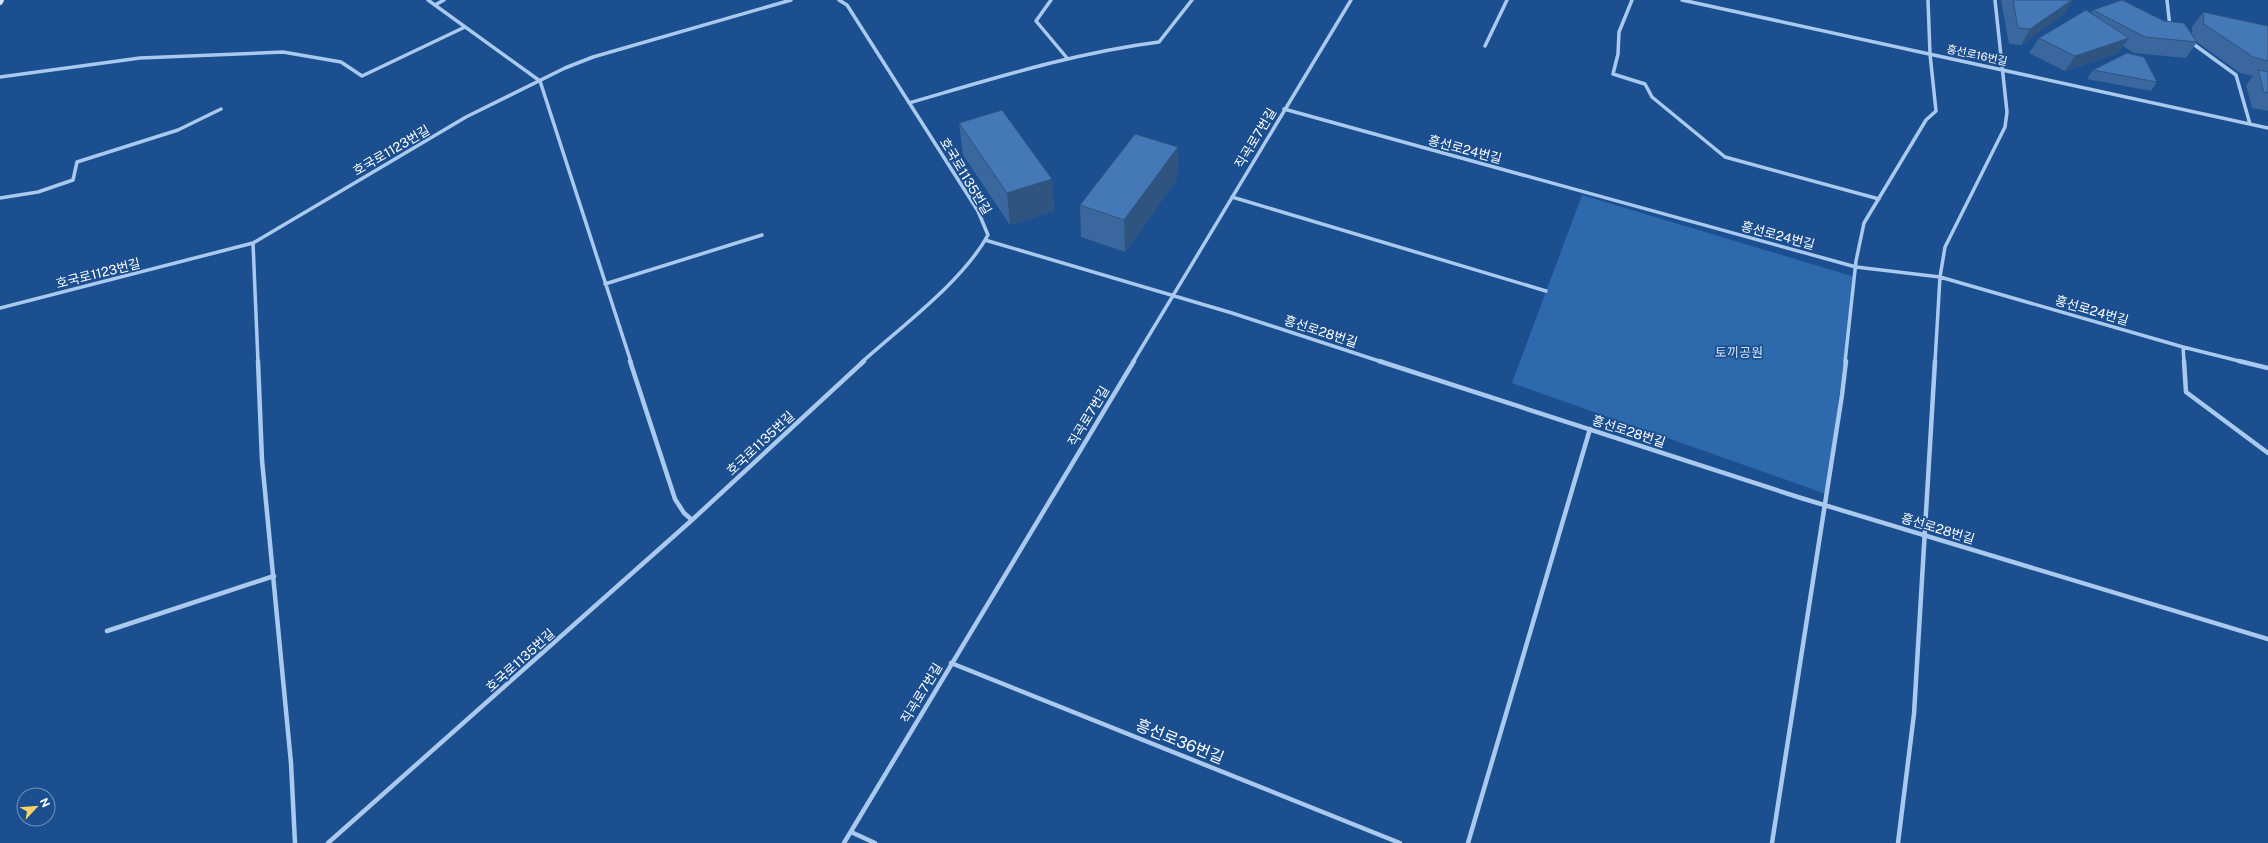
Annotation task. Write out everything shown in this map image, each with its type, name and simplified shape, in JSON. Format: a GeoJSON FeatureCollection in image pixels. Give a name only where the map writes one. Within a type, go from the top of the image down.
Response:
{"type":"FeatureCollection","features":[{"type":"Feature","properties":{"kind":"street"},"geometry":{"type":"LineString","coordinates":[[428,0],[540,81],[675,499],[684,514],[692,520]]}},
{"type":"Feature","properties":{"kind":"street"},"geometry":{"type":"LineString","coordinates":[[435,5],[444,0]]}},
{"type":"Feature","properties":{"kind":"street","name":"호국로1123번길"},"geometry":{"type":"LineString","coordinates":[[0,308],[253,243],[466,117],[593,57],[791,0]]}},
{"type":"Feature","properties":{"kind":"street","name":"호국로1135번길"},"geometry":{"type":"LineString","coordinates":[[328,843],[692,520],[787,430],[953,280],[977,255],[988,234],[978,211],[847,5],[839,0]]}},
{"type":"Feature","properties":{"kind":"street"},"geometry":{"type":"LineString","coordinates":[[1051,0],[1036,21],[1067,58]]}},
{"type":"Feature","properties":{"kind":"street"},"geometry":{"type":"LineString","coordinates":[[909,103],[1067,58],[1119,46],[1159,42],[1192,0]]}},
{"type":"Feature","properties":{"kind":"street","name":"직곡로7번길"},"geometry":{"type":"LineString","coordinates":[[844,843],[1284,109],[1351,0]]}},
{"type":"Feature","properties":{"kind":"street"},"geometry":{"type":"LineString","coordinates":[[1485,46],[1507,0]]}},
{"type":"Feature","properties":{"kind":"street"},"geometry":{"type":"LineString","coordinates":[[1632,0],[1619,32],[1618,54],[1613,74],[1645,84],[1652,97],[1725,157],[1879,199]]}},
{"type":"Feature","properties":{"kind":"street","name":"흥선로16번길"},"geometry":{"type":"LineString","coordinates":[[1682,0],[2268,128]]}},
{"type":"Feature","properties":{"kind":"street"},"geometry":{"type":"LineString","coordinates":[[1772,843],[1842,395],[1856,267],[1864,223],[1926,120],[1936,111],[1930,54],[1928,0]]}},
{"type":"Feature","properties":{"kind":"street"},"geometry":{"type":"LineString","coordinates":[[1898,843],[1914,714],[1940,277],[1945,247],[2005,127],[2008,112],[1995,0]]}},
{"type":"Feature","properties":{"kind":"street"},"geometry":{"type":"LineString","coordinates":[[2167,0],[2170,27],[2176,31]]}},
{"type":"Feature","properties":{"kind":"street"},"geometry":{"type":"LineString","coordinates":[[0,77],[140,58],[283,52],[341,62],[362,76],[465,26]]}},
{"type":"Feature","properties":{"kind":"street"},"geometry":{"type":"LineString","coordinates":[[2188,40],[2236,75],[2250,124]]}},
{"type":"Feature","properties":{"kind":"street"},"geometry":{"type":"LineString","coordinates":[[0,198],[38,192],[73,180],[77,162],[178,130],[221,109]]}},
{"type":"Feature","properties":{"kind":"street","name":"흥선로24번길"},"geometry":{"type":"LineString","coordinates":[[1284,109],[1856,267],[1940,277],[2183,346],[2268,368]]}},
{"type":"Feature","properties":{"kind":"street"},"geometry":{"type":"LineString","coordinates":[[1232,197],[1546,291]]}},
{"type":"Feature","properties":{"kind":"street"},"geometry":{"type":"LineString","coordinates":[[605,284],[762,235]]}},
{"type":"Feature","properties":{"kind":"street","name":"흥선로28번길"},"geometry":{"type":"LineString","coordinates":[[985,240],[1173,295],[1824,504],[2268,639]]}},
{"type":"Feature","properties":{"kind":"street"},"geometry":{"type":"LineString","coordinates":[[253,243],[262,460],[291,763],[295,843]]}},
{"type":"Feature","properties":{"kind":"street"},"geometry":{"type":"LineString","coordinates":[[2183,346],[2186,392],[2268,453]]}},
{"type":"Feature","properties":{"kind":"street"},"geometry":{"type":"LineString","coordinates":[[1468,843],[1590,429]]}},
{"type":"Feature","properties":{"kind":"street"},"geometry":{"type":"LineString","coordinates":[[107,631],[274,576]]}},
{"type":"Feature","properties":{"kind":"street","name":"흥선로36번길"},"geometry":{"type":"LineString","coordinates":[[951,663],[1400,843]]}},
{"type":"Feature","properties":{"kind":"street"},"geometry":{"type":"LineString","coordinates":[[851,832],[875,843]]}},
{"type":"Feature","properties":{"kind":"green space","name":"토끼공원"},"geometry":{"type":"Polygon","coordinates":[[[1582,195],[1855,277],[1826,494],[1512,383],[1582,195]]]}},
{"type":"Feature","properties":{"kind":"building"},"geometry":{"type":"Polygon","coordinates":[[[2013,0],[2072,0],[2030,29],[2018,28],[2013,0]]]}},
{"type":"Feature","properties":{"kind":"building"},"geometry":{"type":"Polygon","coordinates":[[[2122,0],[2164,21],[2184,23],[2197,42],[2145,37],[2093,10],[2122,0]]]}},
{"type":"Feature","properties":{"kind":"building"},"geometry":{"type":"Polygon","coordinates":[[[2086,10],[2129,38],[2075,56],[2039,38],[2086,10]]]}},
{"type":"Feature","properties":{"kind":"building"},"geometry":{"type":"Polygon","coordinates":[[[2203,12],[2268,26],[2268,61],[2253,57],[2204,24],[2203,12]]]}},
{"type":"Feature","properties":{"kind":"building"},"geometry":{"type":"Polygon","coordinates":[[[2127,53],[2144,57],[2157,82],[2093,70],[2127,53]]]}},
{"type":"Feature","properties":{"kind":"building"},"geometry":{"type":"Polygon","coordinates":[[[2258,70],[2268,72],[2268,93],[2264,92],[2258,70]]]}},
{"type":"Feature","properties":{"kind":"building"},"geometry":{"type":"Polygon","coordinates":[[[1002,110],[1052,179],[1007,193],[959,123],[1002,110]]]}},
{"type":"Feature","properties":{"kind":"building"},"geometry":{"type":"Polygon","coordinates":[[[1135,134],[1178,147],[1124,220],[1080,205],[1135,134]]]}}]}
